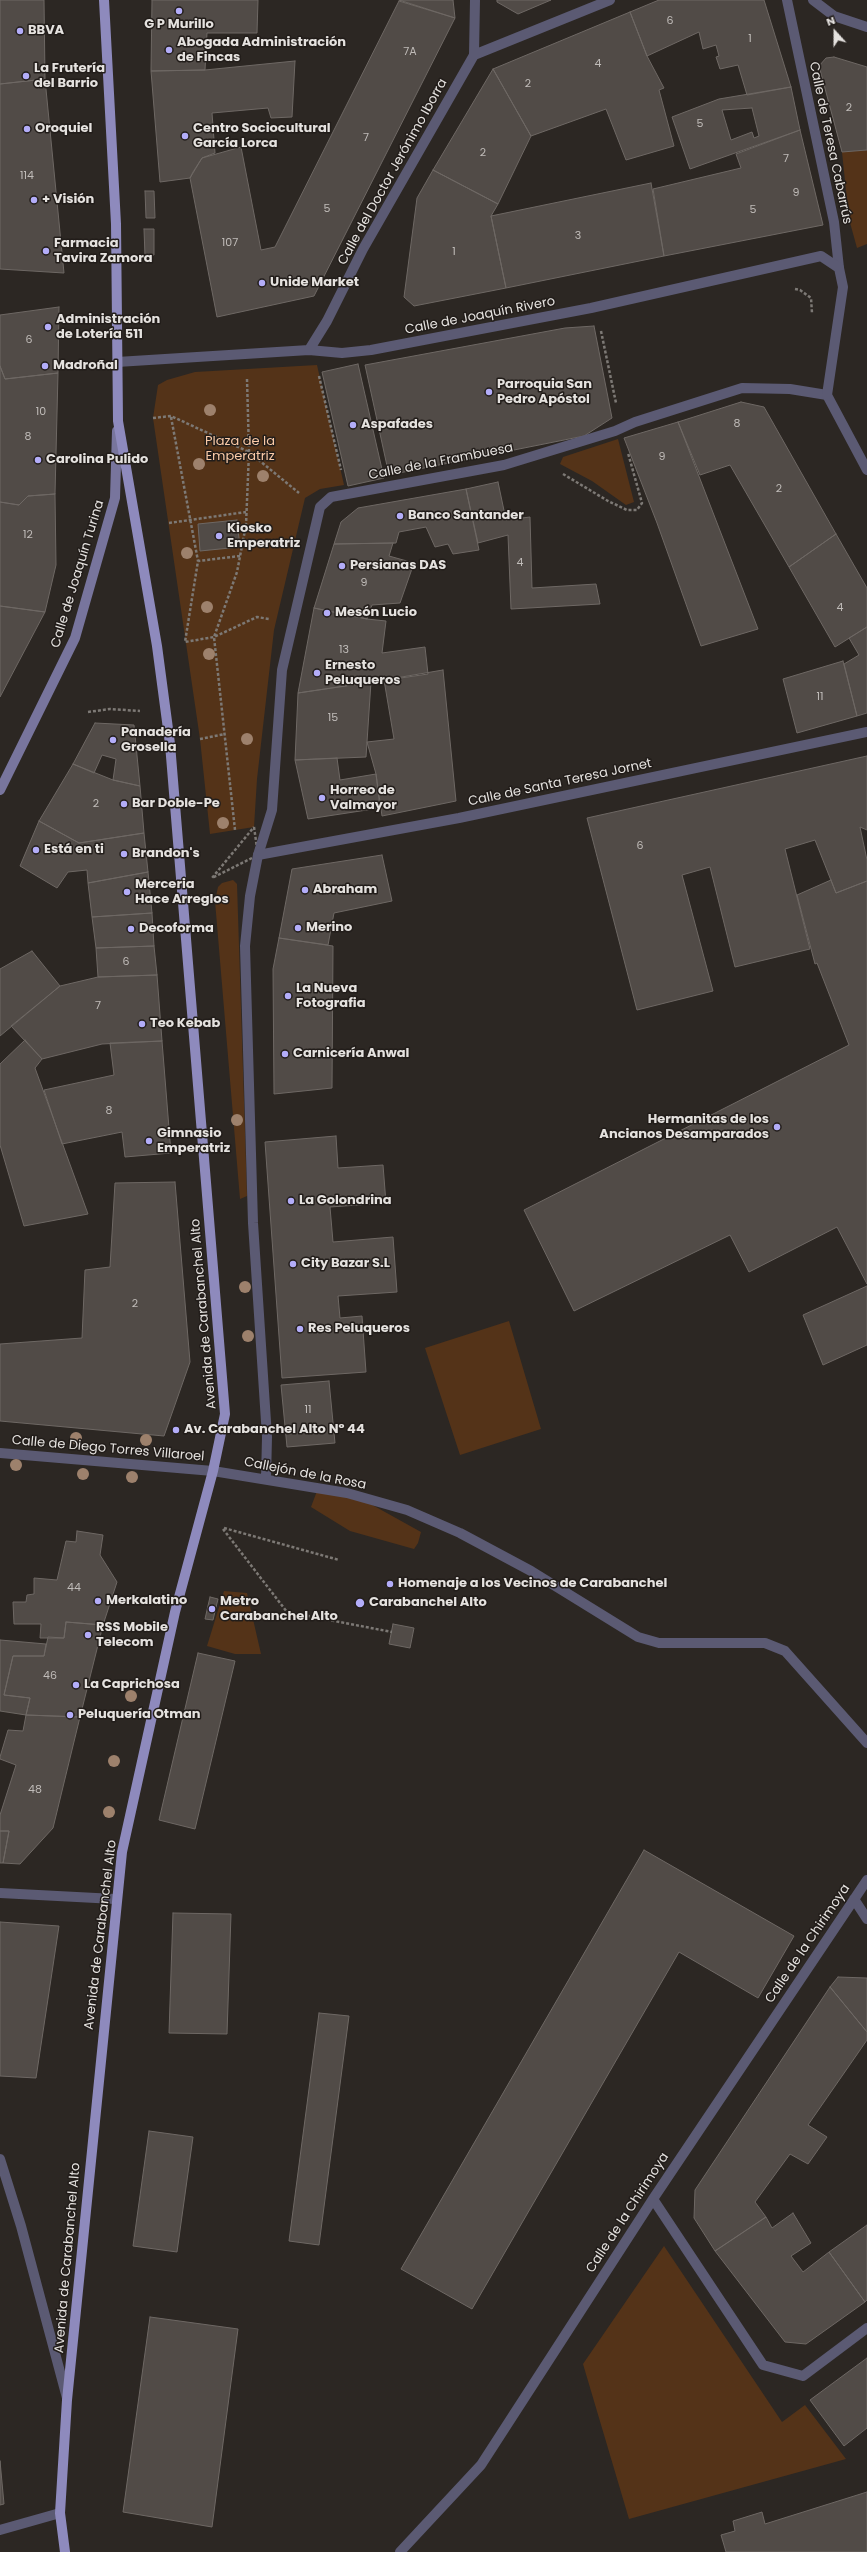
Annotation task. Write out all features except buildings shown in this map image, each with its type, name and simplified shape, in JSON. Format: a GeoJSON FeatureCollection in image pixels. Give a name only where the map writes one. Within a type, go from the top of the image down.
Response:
{"type":"FeatureCollection","features":[{"type":"Feature","properties":{"kind":"main road"},"geometry":{"type":"LineString","coordinates":[[104,0],[116,224],[118,421]]}},
{"type":"Feature","properties":{"kind":"main road","name":"Avenida de Carabanchel Alto"},"geometry":{"type":"LineString","coordinates":[[65,2552],[60,2514],[67,2400],[115,1899],[122,1852],[175,1612],[213,1471],[225,1414],[170,744],[159,662],[118,421]]}},
{"type":"Feature","properties":{"kind":"main road","name":"Calle de Joaquín Turina"},"geometry":{"type":"LineString","coordinates":[[0,790],[75,638],[115,498],[118,421]]}},
{"type":"Feature","properties":{"kind":"street","name":"Calle del Doctor Jerónimo Iborra"},"geometry":{"type":"LineString","coordinates":[[309,350],[327,321],[363,249],[474,56],[475,0]]}},
{"type":"Feature","properties":{"kind":"street"},"geometry":{"type":"LineString","coordinates":[[474,56],[610,0]]}},
{"type":"Feature","properties":{"kind":"street","name":"Calle de Teresa Cabarrús"},"geometry":{"type":"LineString","coordinates":[[787,0],[834,222],[843,287],[827,395]]}},
{"type":"Feature","properties":{"kind":"street"},"geometry":{"type":"LineString","coordinates":[[813,0],[834,16],[867,28]]}},
{"type":"Feature","properties":{"kind":"street","name":"Calle de Joaquín Rivero"},"geometry":{"type":"LineString","coordinates":[[117,362],[309,350],[342,353],[371,350],[591,308],[821,256],[840,268]]}},
{"type":"Feature","properties":{"kind":"street","name":"Calle de la Frambuesa"},"geometry":{"type":"LineString","coordinates":[[258,855],[272,810],[282,670],[320,507],[331,497],[504,465],[615,431],[635,422],[742,388],[790,389],[827,395]]}},
{"type":"Feature","properties":{"kind":"street"},"geometry":{"type":"LineString","coordinates":[[827,395],[867,470]]}},
{"type":"Feature","properties":{"kind":"street","name":"Calle de Santa Teresa Jornet"},"geometry":{"type":"LineString","coordinates":[[258,855],[459,818],[867,732]]}},
{"type":"Feature","properties":{"kind":"street"},"geometry":{"type":"LineString","coordinates":[[258,855],[250,896],[245,946],[253,1223],[267,1437],[266,1479]]}},
{"type":"Feature","properties":{"kind":"street","name":"Calle de Diego Torres Villaroel"},"geometry":{"type":"LineString","coordinates":[[0,1453],[213,1471]]}},
{"type":"Feature","properties":{"kind":"street","name":"Callejón de la Rosa"},"geometry":{"type":"LineString","coordinates":[[213,1471],[347,1493],[407,1510],[460,1533],[531,1571],[638,1637],[659,1643],[765,1643],[785,1651],[867,1743]]}},
{"type":"Feature","properties":{"kind":"street","name":"Calle de la Chirimoya"},"geometry":{"type":"LineString","coordinates":[[400,2552],[481,2464],[653,2199],[867,1880]]}},
{"type":"Feature","properties":{"kind":"street"},"geometry":{"type":"LineString","coordinates":[[0,1893],[115,1899]]}},
{"type":"Feature","properties":{"kind":"street"},"geometry":{"type":"LineString","coordinates":[[854,1899],[867,1920]]}},
{"type":"Feature","properties":{"kind":"street"},"geometry":{"type":"LineString","coordinates":[[0,2159],[21,2226],[67,2400]]}},
{"type":"Feature","properties":{"kind":"street"},"geometry":{"type":"LineString","coordinates":[[653,2199],[763,2366],[803,2376],[867,2328]]}},
{"type":"Feature","properties":{"kind":"street"},"geometry":{"type":"LineString","coordinates":[[0,2530],[60,2514]]}},
{"type":"Feature","properties":{"kind":"path"},"geometry":{"type":"LineString","coordinates":[[318,372],[342,478]]}},
{"type":"Feature","properties":{"kind":"path"},"geometry":{"type":"LineString","coordinates":[[235,830],[214,637],[237,572],[246,512],[249,452],[247,377]]}},
{"type":"Feature","properties":{"kind":"path"},"geometry":{"type":"LineString","coordinates":[[170,416],[198,561],[185,642],[214,637],[257,617],[277,619]]}},
{"type":"Feature","properties":{"kind":"path"},"geometry":{"type":"LineString","coordinates":[[153,418],[170,416],[249,452],[304,497]]}},
{"type":"Feature","properties":{"kind":"path"},"geometry":{"type":"LineString","coordinates":[[169,524],[246,512]]}},
{"type":"Feature","properties":{"kind":"path"},"geometry":{"type":"LineString","coordinates":[[198,561],[240,556]]}},
{"type":"Feature","properties":{"kind":"path"},"geometry":{"type":"LineString","coordinates":[[88,712],[110,709],[140,711]]}},
{"type":"Feature","properties":{"kind":"path"},"geometry":{"type":"LineString","coordinates":[[200,738],[225,734]]}},
{"type":"Feature","properties":{"kind":"path"},"geometry":{"type":"LineString","coordinates":[[339,1560],[222,1527],[286,1612],[392,1632]]}},
{"type":"Feature","properties":{"kind":"green space"},"geometry":{"type":"Polygon","coordinates":[[[867,150],[867,244],[857,248],[849,219],[842,152],[867,150]]]}},
{"type":"Feature","properties":{"kind":"green space","name":"Plaza de la Emperatriz"},"geometry":{"type":"Polygon","coordinates":[[[317,365],[344,485],[320,489],[305,498],[274,630],[257,779],[254,827],[210,834],[200,739],[153,418],[158,385],[167,380],[195,372],[317,365]]]}},
{"type":"Feature","properties":{"kind":"green space"},"geometry":{"type":"Polygon","coordinates":[[[618,439],[634,502],[626,505],[592,481],[560,464],[563,457],[618,439]]]}},
{"type":"Feature","properties":{"kind":"green space"},"geometry":{"type":"Polygon","coordinates":[[[233,880],[237,884],[247,1196],[240,1199],[215,901],[218,887],[222,883],[233,880]]]}},
{"type":"Feature","properties":{"kind":"green space"},"geometry":{"type":"Polygon","coordinates":[[[509,1321],[541,1429],[460,1455],[425,1348],[509,1321]]]}},
{"type":"Feature","properties":{"kind":"green space"},"geometry":{"type":"Polygon","coordinates":[[[317,1491],[367,1502],[421,1532],[418,1543],[414,1549],[350,1531],[311,1507],[317,1491]]]}},
{"type":"Feature","properties":{"kind":"green space"},"geometry":{"type":"Polygon","coordinates":[[[224,1591],[247,1593],[261,1654],[235,1654],[207,1646],[224,1591]]]}},
{"type":"Feature","properties":{"kind":"green space"},"geometry":{"type":"Polygon","coordinates":[[[664,2246],[782,2422],[805,2405],[846,2459],[629,2519],[583,2364],[664,2246]]]}},
{"type":"Feature","properties":{"kind":"place","name":"G P Murillo"},"geometry":{"type":"Point","coordinates":[179,11]}},
{"type":"Feature","properties":{"kind":"place","name":"BBVA"},"geometry":{"type":"Point","coordinates":[20,31]}},
{"type":"Feature","properties":{"kind":"place","name":"Abogada Administración de Fincas"},"geometry":{"type":"Point","coordinates":[169,50]}},
{"type":"Feature","properties":{"kind":"place","name":"La Frutería del Barrio"},"geometry":{"type":"Point","coordinates":[26,76]}},
{"type":"Feature","properties":{"kind":"place","name":"Oroquiel"},"geometry":{"type":"Point","coordinates":[27,129]}},
{"type":"Feature","properties":{"kind":"place","name":"Centro Sociocultural García Lorca"},"geometry":{"type":"Point","coordinates":[185,136]}},
{"type":"Feature","properties":{"kind":"place","name":"+ Visión"},"geometry":{"type":"Point","coordinates":[34,200]}},
{"type":"Feature","properties":{"kind":"place","name":"Farmacia Tavira Zamora"},"geometry":{"type":"Point","coordinates":[46,251]}},
{"type":"Feature","properties":{"kind":"place","name":"Unide Market"},"geometry":{"type":"Point","coordinates":[262,283]}},
{"type":"Feature","properties":{"kind":"place","name":"Administración de Lotería 511"},"geometry":{"type":"Point","coordinates":[48,327]}},
{"type":"Feature","properties":{"kind":"place","name":"Madroñal"},"geometry":{"type":"Point","coordinates":[45,366]}},
{"type":"Feature","properties":{"kind":"place","name":"Parroquia San Pedro Apóstol"},"geometry":{"type":"Point","coordinates":[489,392]}},
{"type":"Feature","properties":{"kind":"place","name":"Aspafades"},"geometry":{"type":"Point","coordinates":[353,425]}},
{"type":"Feature","properties":{"kind":"place","name":"Carolina Pulido"},"geometry":{"type":"Point","coordinates":[38,460]}},
{"type":"Feature","properties":{"kind":"place","name":"Banco Santander"},"geometry":{"type":"Point","coordinates":[400,516]}},
{"type":"Feature","properties":{"kind":"place","name":"Kiosko Emperatriz"},"geometry":{"type":"Point","coordinates":[219,536]}},
{"type":"Feature","properties":{"kind":"place","name":"Persianas DAS"},"geometry":{"type":"Point","coordinates":[342,566]}},
{"type":"Feature","properties":{"kind":"place","name":"Mesón Lucio"},"geometry":{"type":"Point","coordinates":[327,613]}},
{"type":"Feature","properties":{"kind":"place","name":"Ernesto Peluqueros"},"geometry":{"type":"Point","coordinates":[317,673]}},
{"type":"Feature","properties":{"kind":"place","name":"Panadería Grosella"},"geometry":{"type":"Point","coordinates":[113,740]}},
{"type":"Feature","properties":{"kind":"place","name":"Horreo de Valmayor"},"geometry":{"type":"Point","coordinates":[322,798]}},
{"type":"Feature","properties":{"kind":"place","name":"Bar Doble-Pe"},"geometry":{"type":"Point","coordinates":[124,804]}},
{"type":"Feature","properties":{"kind":"place","name":"Está en ti"},"geometry":{"type":"Point","coordinates":[36,850]}},
{"type":"Feature","properties":{"kind":"place","name":"Brandon's"},"geometry":{"type":"Point","coordinates":[124,854]}},
{"type":"Feature","properties":{"kind":"place","name":"Abraham"},"geometry":{"type":"Point","coordinates":[305,890]}},
{"type":"Feature","properties":{"kind":"place","name":"Merceria Hace Arreglos"},"geometry":{"type":"Point","coordinates":[127,892]}},
{"type":"Feature","properties":{"kind":"place","name":"Merino"},"geometry":{"type":"Point","coordinates":[298,928]}},
{"type":"Feature","properties":{"kind":"place","name":"Decoforma"},"geometry":{"type":"Point","coordinates":[131,929]}},
{"type":"Feature","properties":{"kind":"place","name":"La Nueva Fotografia"},"geometry":{"type":"Point","coordinates":[288,996]}},
{"type":"Feature","properties":{"kind":"place","name":"Teo Kebab"},"geometry":{"type":"Point","coordinates":[142,1024]}},
{"type":"Feature","properties":{"kind":"place","name":"Carnicería Anwal"},"geometry":{"type":"Point","coordinates":[285,1054]}},
{"type":"Feature","properties":{"kind":"place","name":"Hermanitas de los Ancianos Desamparados"},"geometry":{"type":"Point","coordinates":[777,1127]}},
{"type":"Feature","properties":{"kind":"place","name":"Gimnasio Emperatriz"},"geometry":{"type":"Point","coordinates":[149,1141]}},
{"type":"Feature","properties":{"kind":"place","name":"La Golondrina"},"geometry":{"type":"Point","coordinates":[291,1201]}},
{"type":"Feature","properties":{"kind":"place","name":"City Bazar S.L"},"geometry":{"type":"Point","coordinates":[293,1264]}},
{"type":"Feature","properties":{"kind":"place","name":"Res Peluqueros"},"geometry":{"type":"Point","coordinates":[300,1329]}},
{"type":"Feature","properties":{"kind":"place","name":"Av. Carabanchel Alto Nº 44"},"geometry":{"type":"Point","coordinates":[176,1430]}},
{"type":"Feature","properties":{"kind":"place","name":"Homenaje a los Vecinos de Carabanchel"},"geometry":{"type":"Point","coordinates":[390,1584]}},
{"type":"Feature","properties":{"kind":"place","name":"Merkalatino"},"geometry":{"type":"Point","coordinates":[98,1601]}},
{"type":"Feature","properties":{"kind":"place","name":"Carabanchel Alto"},"geometry":{"type":"Point","coordinates":[360,1603]}},
{"type":"Feature","properties":{"kind":"place","name":"Metro Carabanchel Alto"},"geometry":{"type":"Point","coordinates":[212,1609]}},
{"type":"Feature","properties":{"kind":"place","name":"RSS Mobile Telecom"},"geometry":{"type":"Point","coordinates":[88,1635]}},
{"type":"Feature","properties":{"kind":"place","name":"La Caprichosa"},"geometry":{"type":"Point","coordinates":[76,1685]}},
{"type":"Feature","properties":{"kind":"place","name":"Peluquería Otman"},"geometry":{"type":"Point","coordinates":[70,1715]}}]}
